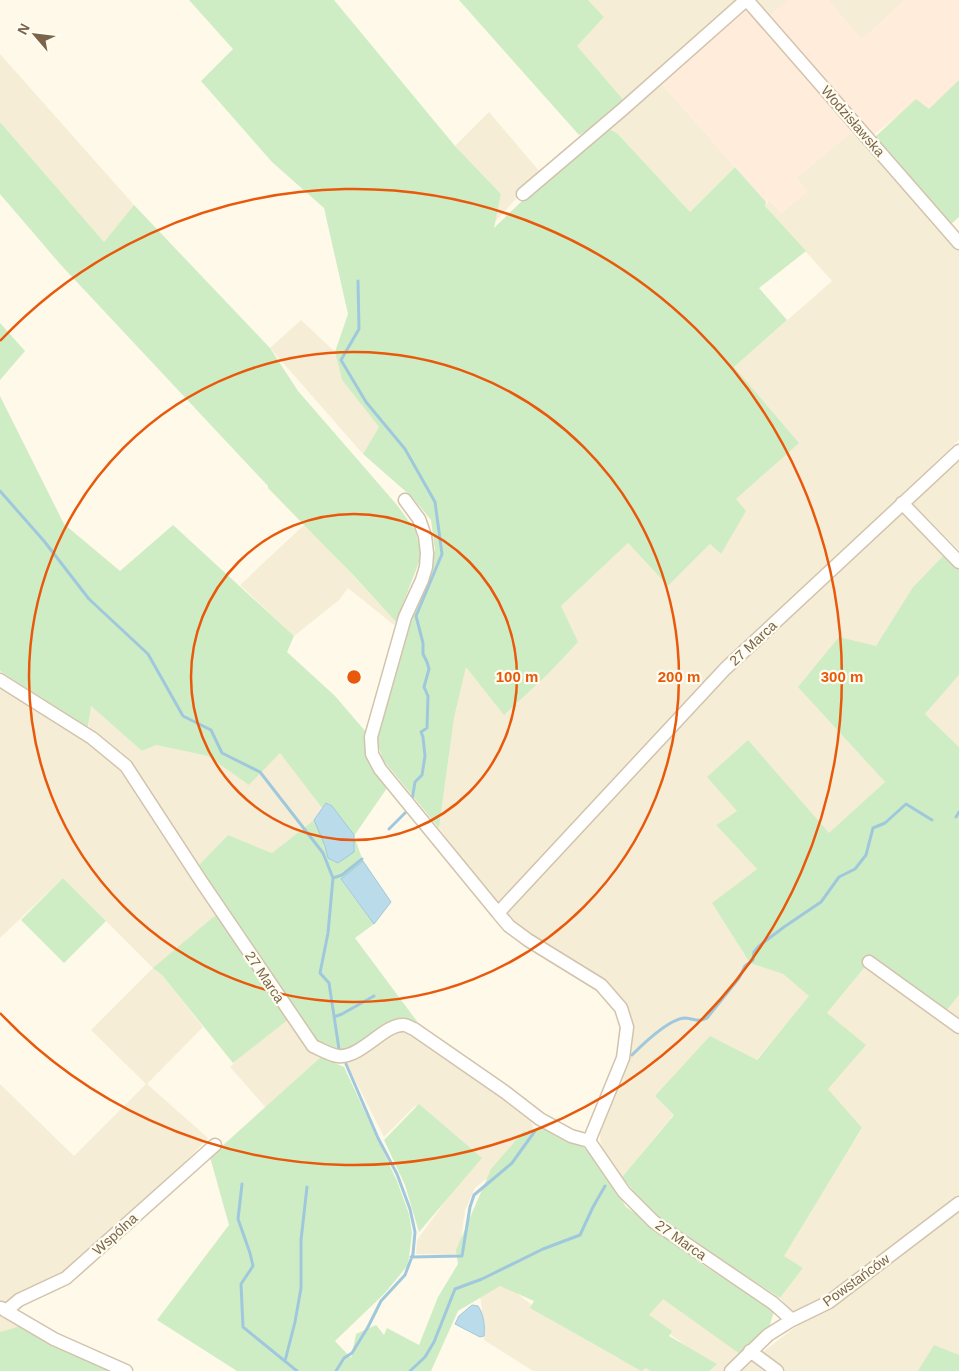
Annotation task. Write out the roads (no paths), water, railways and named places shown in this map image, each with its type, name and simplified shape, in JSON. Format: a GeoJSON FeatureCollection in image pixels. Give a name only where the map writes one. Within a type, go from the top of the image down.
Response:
{"type":"FeatureCollection","features":[{"type":"Feature","properties":{"kind":"street"},"geometry":{"type":"LineString","coordinates":[[523,194],[623,109],[746,0]]}},
{"type":"Feature","properties":{"kind":"street","name":"Wodzisławska"},"geometry":{"type":"LineString","coordinates":[[746,0],[959,243]]}},
{"type":"Feature","properties":{"kind":"street","name":"27 Marca"},"geometry":{"type":"LineString","coordinates":[[498,913],[725,669],[959,451]]}},
{"type":"Feature","properties":{"kind":"street"},"geometry":{"type":"LineString","coordinates":[[405,500],[420,519],[425,536],[426,567],[405,617],[371,737],[372,754],[380,769],[510,926],[528,940],[601,985],[621,1008],[627,1027],[623,1058],[589,1141]]}},
{"type":"Feature","properties":{"kind":"street"},"geometry":{"type":"LineString","coordinates":[[902,503],[959,562]]}},
{"type":"Feature","properties":{"kind":"street","name":"27 Marca"},"geometry":{"type":"LineString","coordinates":[[0,680],[92,738],[126,766],[201,882],[312,1046],[338,1056],[346,1056],[372,1043],[394,1026],[404,1025],[427,1038],[498,1086],[540,1119],[571,1136],[589,1141],[624,1192],[654,1222],[773,1303],[792,1320]]}},
{"type":"Feature","properties":{"kind":"street"},"geometry":{"type":"LineString","coordinates":[[869,962],[959,1027]]}},
{"type":"Feature","properties":{"kind":"street","name":"Wspólna"},"geometry":{"type":"LineString","coordinates":[[3,1309],[66,1278],[215,1145]]}},
{"type":"Feature","properties":{"kind":"street","name":"Powstańców"},"geometry":{"type":"LineString","coordinates":[[731,1371],[768,1335],[792,1320],[829,1302],[959,1203]]}},
{"type":"Feature","properties":{"kind":"street","name":"Wspólna"},"geometry":{"type":"LineString","coordinates":[[3,1309],[54,1339],[126,1371]]}},
{"type":"Feature","properties":{"kind":"street"},"geometry":{"type":"LineString","coordinates":[[750,1351],[777,1371]]}},
{"type":"Feature","properties":{"kind":"water"},"geometry":{"type":"Polygon","coordinates":[[[326,803],[332,806],[354,835],[354,852],[338,863],[328,858],[314,820],[326,803]]]}},
{"type":"Feature","properties":{"kind":"water"},"geometry":{"type":"Polygon","coordinates":[[[363,861],[391,902],[374,924],[341,879],[363,861]]]}},
{"type":"Feature","properties":{"kind":"water"},"geometry":{"type":"Polygon","coordinates":[[[472,1305],[478,1306],[482,1313],[484,1336],[480,1337],[455,1324],[459,1316],[472,1305]]]}},
{"type":"Feature","properties":{"kind":"waterway"},"geometry":{"type":"LineString","coordinates":[[358,281],[359,329],[341,360],[366,402],[405,449],[435,502],[442,554],[416,616],[423,643],[423,654],[429,669],[424,687],[428,696],[427,728],[421,732],[425,756],[422,775],[415,782],[412,800]]}},
{"type":"Feature","properties":{"kind":"waterway"},"geometry":{"type":"LineString","coordinates":[[0,491],[44,541],[89,599],[148,654],[183,716],[211,730],[222,753],[260,772],[323,853],[333,878],[328,933],[320,973],[329,983],[339,1049]]}},
{"type":"Feature","properties":{"kind":"waterway"},"geometry":{"type":"LineString","coordinates":[[632,1055],[656,1033],[671,1023],[684,1018],[698,1020],[707,1018],[739,978],[745,966],[753,960],[754,952],[759,946],[821,902],[839,877],[855,869],[866,855],[873,828],[885,823],[906,804],[932,820]]}},
{"type":"Feature","properties":{"kind":"waterway"},"geometry":{"type":"LineString","coordinates":[[389,829],[408,810]]}},
{"type":"Feature","properties":{"kind":"waterway"},"geometry":{"type":"LineString","coordinates":[[956,817],[959,812]]}},
{"type":"Feature","properties":{"kind":"waterway"},"geometry":{"type":"LineString","coordinates":[[333,878],[342,875],[362,859]]}},
{"type":"Feature","properties":{"kind":"waterway"},"geometry":{"type":"LineString","coordinates":[[334,1017],[374,996]]}},
{"type":"Feature","properties":{"kind":"waterway"},"geometry":{"type":"LineString","coordinates":[[336,1371],[344,1358],[352,1353],[381,1301],[405,1275],[413,1254],[415,1232],[410,1209],[397,1174],[378,1138],[346,1064]]}},
{"type":"Feature","properties":{"kind":"waterway"},"geometry":{"type":"LineString","coordinates":[[411,1257],[462,1256],[470,1207],[474,1195],[512,1163],[535,1131]]}},
{"type":"Feature","properties":{"kind":"waterway"},"geometry":{"type":"LineString","coordinates":[[242,1184],[238,1219],[253,1266],[241,1284],[243,1327],[297,1371]]}},
{"type":"Feature","properties":{"kind":"waterway"},"geometry":{"type":"LineString","coordinates":[[410,1371],[425,1357],[434,1342],[455,1289],[482,1279],[543,1249],[580,1235],[605,1186]]}},
{"type":"Feature","properties":{"kind":"waterway"},"geometry":{"type":"LineString","coordinates":[[285,1361],[301,1288],[301,1240],[307,1187]]}}]}
